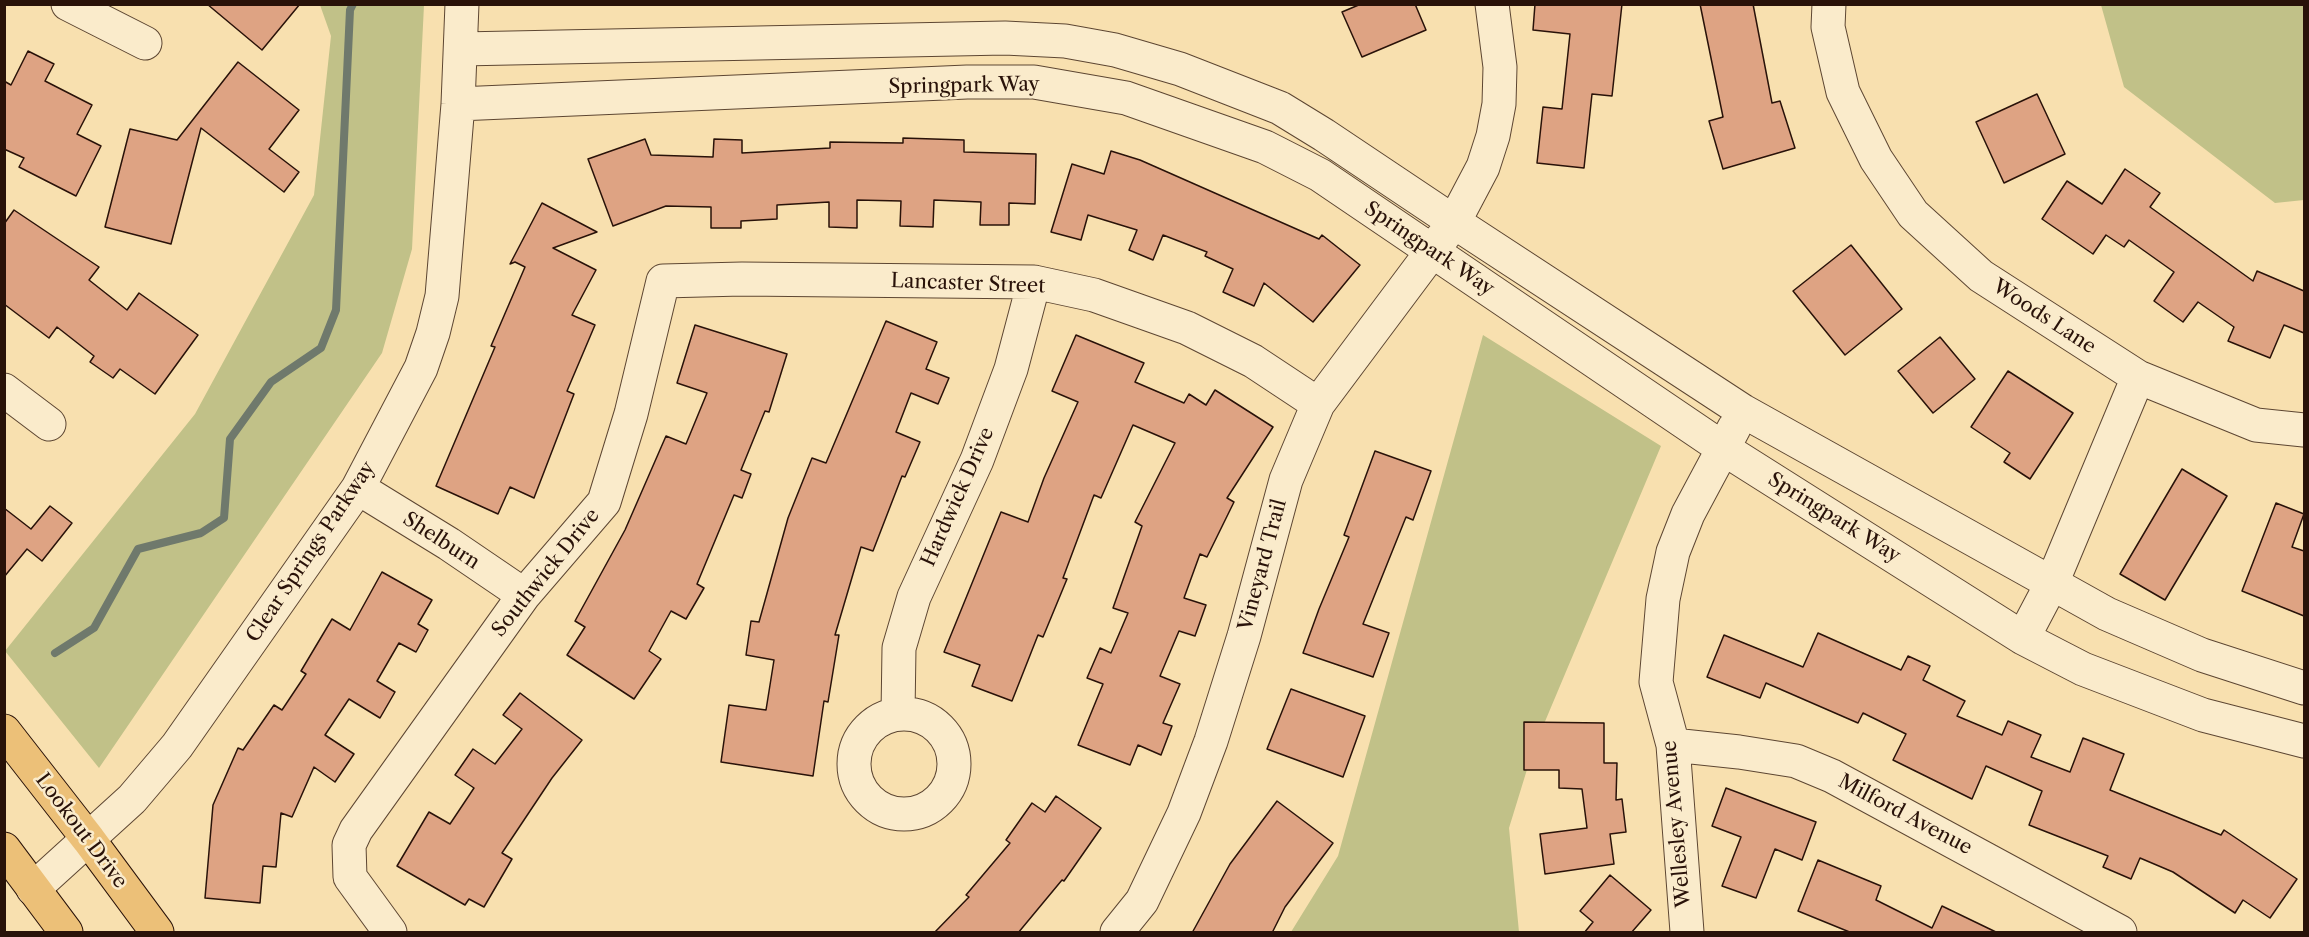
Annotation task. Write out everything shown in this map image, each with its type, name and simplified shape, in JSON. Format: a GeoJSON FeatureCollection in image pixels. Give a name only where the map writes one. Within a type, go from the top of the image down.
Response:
{"type":"FeatureCollection","features":[{"type":"Feature","properties":{"kind":"main road","name":"Lookout Drive"},"geometry":{"type":"LineString","coordinates":[[4,731],[89,840],[157,933]]}},
{"type":"Feature","properties":{"kind":"main road"},"geometry":{"type":"LineString","coordinates":[[4,849],[66,933]]}},
{"type":"Feature","properties":{"kind":"street"},"geometry":{"type":"LineString","coordinates":[[68,4],[145,43]]}},
{"type":"Feature","properties":{"kind":"street","name":"Clear Springs Parkway"},"geometry":{"type":"LineString","coordinates":[[33,889],[132,799],[177,746],[358,488],[421,368],[442,296],[458,104],[462,4]]}},
{"type":"Feature","properties":{"kind":"street","name":"Vineyard Trail"},"geometry":{"type":"LineString","coordinates":[[1117,933],[1142,901],[1184,813],[1212,741],[1244,636],[1286,480],[1318,405],[1454,222],[1483,167],[1493,136],[1499,104],[1500,67],[1491,4]]}},
{"type":"Feature","properties":{"kind":"street","name":"Woods Lane"},"geometry":{"type":"LineString","coordinates":[[1829,4],[1828,27],[1843,92],[1876,159],[1913,214],[1981,276],[2138,377],[2256,425],[2304,430]]}},
{"type":"Feature","properties":{"kind":"street","name":"Springpark Way"},"geometry":{"type":"LineString","coordinates":[[461,49],[1005,38],[1065,41],[1115,50],[1180,69],[1280,108],[1743,411],[2052,584],[2107,614],[2202,655],[2304,688]]}},
{"type":"Feature","properties":{"kind":"street","name":"Springpark Way"},"geometry":{"type":"LineString","coordinates":[[458,104],[967,82],[1034,82],[1126,98],[1265,147],[1320,175],[1724,448],[2023,638],[2083,669],[2203,715],[2304,741]]}},
{"type":"Feature","properties":{"kind":"street","name":"Lancaster Street"},"geometry":{"type":"LineString","coordinates":[[663,281],[742,279],[1034,282],[1094,295],[1187,328],[1253,361],[1318,405]]}},
{"type":"Feature","properties":{"kind":"street","name":"Southwick Drive"},"geometry":{"type":"LineString","coordinates":[[390,933],[350,877],[349,845],[356,830],[524,595],[604,502],[631,414],[663,281]]}},
{"type":"Feature","properties":{"kind":"street","name":"Hardwick Drive"},"geometry":{"type":"LineString","coordinates":[[898,714],[900,648],[914,597],[977,460],[1011,369],[1034,282]]}},
{"type":"Feature","properties":{"kind":"street"},"geometry":{"type":"LineString","coordinates":[[2023,638],[2052,584],[2138,377]]}},
{"type":"Feature","properties":{"kind":"street"},"geometry":{"type":"LineString","coordinates":[[4,390],[49,424]]}},
{"type":"Feature","properties":{"kind":"street","name":"Wellesley Avenue"},"geometry":{"type":"LineString","coordinates":[[1687,933],[1673,745],[1656,682],[1663,599],[1677,543],[1688,514],[1743,411]]}},
{"type":"Feature","properties":{"kind":"street","name":"Shelburn"},"geometry":{"type":"LineString","coordinates":[[358,488],[449,544],[524,595]]}},
{"type":"Feature","properties":{"kind":"street","name":"Milford Avenue"},"geometry":{"type":"LineString","coordinates":[[1673,745],[1796,761],[1832,776],[2120,933]]}},
{"type":"Feature","properties":{"kind":"green space"},"geometry":{"type":"Polygon","coordinates":[[[320,5],[424,5],[412,249],[382,353],[99,768],[5,651],[195,414],[314,195],[331,36],[320,5]]]}},
{"type":"Feature","properties":{"kind":"green space"},"geometry":{"type":"Polygon","coordinates":[[[2101,5],[2304,5],[2304,200],[2275,203],[2124,87],[2101,5]]]}},
{"type":"Feature","properties":{"kind":"green space"},"geometry":{"type":"Polygon","coordinates":[[[1483,335],[1661,446],[1533,750],[1509,828],[1519,932],[1291,932],[1338,856],[1483,335]]]}},
{"type":"Feature","properties":{"kind":"building"},"geometry":{"type":"Polygon","coordinates":[[[207,4],[300,4],[262,50],[207,4]]]}},
{"type":"Feature","properties":{"kind":"building"},"geometry":{"type":"Polygon","coordinates":[[[1361,4],[1415,4],[1426,30],[1362,57],[1342,12],[1361,4]]]}},
{"type":"Feature","properties":{"kind":"building"},"geometry":{"type":"Polygon","coordinates":[[[1535,4],[1622,4],[1612,96],[1592,94],[1584,168],[1537,163],[1543,107],[1562,109],[1570,34],[1533,30],[1535,4]]]}},
{"type":"Feature","properties":{"kind":"building"},"geometry":{"type":"Polygon","coordinates":[[[1700,4],[1753,4],[1772,103],[1780,101],[1795,148],[1723,169],[1709,121],[1723,117],[1700,4]]]}},
{"type":"Feature","properties":{"kind":"building"},"geometry":{"type":"Polygon","coordinates":[[[28,51],[54,64],[45,81],[92,105],[77,134],[101,146],[76,196],[19,167],[24,158],[4,149],[4,81],[11,85],[28,51]]]}},
{"type":"Feature","properties":{"kind":"building"},"geometry":{"type":"Polygon","coordinates":[[[238,62],[299,110],[269,149],[299,172],[284,192],[201,128],[171,244],[105,227],[130,129],[177,140],[238,62]]]}},
{"type":"Feature","properties":{"kind":"building"},"geometry":{"type":"Polygon","coordinates":[[[2037,94],[2065,154],[2004,183],[1976,122],[2037,94]]]}},
{"type":"Feature","properties":{"kind":"building"},"geometry":{"type":"Polygon","coordinates":[[[903,138],[964,140],[964,152],[1036,154],[1035,204],[1009,203],[1009,225],[980,225],[981,202],[934,200],[933,227],[900,226],[901,201],[857,200],[857,228],[829,227],[829,202],[777,205],[777,219],[741,221],[741,228],[711,228],[711,207],[666,206],[613,226],[588,159],[645,139],[651,155],[713,157],[714,139],[742,140],[742,153],[830,148],[830,142],[903,143],[903,138]]]}},
{"type":"Feature","properties":{"kind":"building"},"geometry":{"type":"Polygon","coordinates":[[[1111,151],[1140,160],[1319,239],[1322,235],[1360,265],[1313,322],[1264,283],[1254,306],[1223,292],[1233,269],[1205,256],[1207,252],[1163,235],[1153,260],[1129,250],[1137,230],[1088,215],[1081,240],[1051,232],[1072,164],[1104,174],[1111,151]]]}},
{"type":"Feature","properties":{"kind":"building"},"geometry":{"type":"Polygon","coordinates":[[[2125,169],[2160,193],[2150,207],[2253,281],[2257,271],[2304,291],[2304,333],[2284,325],[2270,358],[2228,341],[2234,327],[2198,302],[2183,322],[2154,301],[2174,272],[2129,240],[2124,247],[2106,235],[2093,254],[2042,219],[2067,181],[2102,204],[2125,169]]]}},
{"type":"Feature","properties":{"kind":"building"},"geometry":{"type":"Polygon","coordinates":[[[542,203],[597,232],[553,248],[596,270],[572,315],[595,325],[567,391],[574,394],[534,498],[510,487],[498,514],[436,486],[495,347],[491,346],[525,267],[515,262],[510,264],[542,203]]]}},
{"type":"Feature","properties":{"kind":"building"},"geometry":{"type":"Polygon","coordinates":[[[14,210],[99,267],[89,280],[127,310],[139,293],[198,335],[155,394],[120,369],[113,378],[90,362],[94,356],[57,327],[49,338],[4,304],[4,224],[14,210]]]}},
{"type":"Feature","properties":{"kind":"building"},"geometry":{"type":"Polygon","coordinates":[[[1851,245],[1902,309],[1845,355],[1793,291],[1851,245]]]}},
{"type":"Feature","properties":{"kind":"building"},"geometry":{"type":"Polygon","coordinates":[[[886,321],[937,342],[926,369],[949,378],[938,404],[911,393],[896,432],[920,442],[905,477],[902,476],[873,551],[861,547],[835,635],[839,635],[828,702],[824,701],[813,776],[721,762],[729,705],[766,710],[774,660],[746,655],[751,621],[759,622],[788,518],[812,458],[826,463],[886,321]]]}},
{"type":"Feature","properties":{"kind":"building"},"geometry":{"type":"Polygon","coordinates":[[[695,325],[787,354],[769,412],[765,411],[741,470],[751,474],[742,498],[734,495],[697,584],[704,588],[686,619],[671,611],[649,651],[661,659],[634,699],[567,655],[585,627],[575,621],[625,530],[666,436],[686,444],[707,393],[677,383],[695,325]]]}},
{"type":"Feature","properties":{"kind":"building"},"geometry":{"type":"Polygon","coordinates":[[[1076,335],[1144,363],[1135,382],[1184,403],[1189,394],[1206,405],[1215,390],[1273,427],[1227,498],[1234,502],[1207,557],[1200,554],[1184,598],[1206,605],[1195,636],[1179,631],[1160,676],[1180,684],[1163,723],[1172,726],[1161,755],[1138,745],[1130,765],[1078,745],[1103,684],[1087,678],[1100,648],[1111,653],[1128,613],[1113,608],[1142,526],[1135,522],[1175,443],[1133,425],[1101,498],[1094,495],[1063,578],[1067,579],[1043,637],[1038,635],[1012,701],[972,686],[980,665],[944,652],[1001,512],[1028,522],[1044,478],[1078,402],[1052,391],[1076,335]]]}},
{"type":"Feature","properties":{"kind":"building"},"geometry":{"type":"Polygon","coordinates":[[[1940,337],[1975,379],[1933,413],[1898,371],[1940,337]]]}},
{"type":"Feature","properties":{"kind":"building"},"geometry":{"type":"Polygon","coordinates":[[[2008,371],[2073,413],[2030,479],[2004,462],[2010,453],[1971,427],[2008,371]]]}},
{"type":"Feature","properties":{"kind":"building"},"geometry":{"type":"Polygon","coordinates":[[[1375,451],[1431,471],[1413,520],[1406,517],[1363,624],[1389,633],[1373,677],[1303,653],[1349,537],[1344,535],[1375,451]]]}},
{"type":"Feature","properties":{"kind":"building"},"geometry":{"type":"Polygon","coordinates":[[[2182,469],[2227,496],[2165,600],[2120,574],[2182,469]]]}},
{"type":"Feature","properties":{"kind":"building"},"geometry":{"type":"Polygon","coordinates":[[[2276,503],[2304,514],[2292,547],[2304,551],[2304,616],[2242,591],[2276,503]]]}},
{"type":"Feature","properties":{"kind":"building"},"geometry":{"type":"Polygon","coordinates":[[[50,506],[72,523],[42,561],[27,549],[4,577],[4,508],[31,529],[50,506]]]}},
{"type":"Feature","properties":{"kind":"building"},"geometry":{"type":"Polygon","coordinates":[[[382,572],[432,600],[418,624],[428,630],[416,652],[399,643],[377,681],[395,692],[380,718],[349,699],[325,735],[354,754],[335,782],[314,767],[292,817],[281,813],[276,867],[263,866],[260,903],[205,898],[213,805],[238,748],[243,750],[274,705],[282,710],[306,674],[301,671],[332,619],[350,630],[382,572]]]}},
{"type":"Feature","properties":{"kind":"building"},"geometry":{"type":"Polygon","coordinates":[[[1818,633],[1901,670],[1908,656],[1930,666],[1923,680],[1965,701],[1957,716],[2002,735],[2008,721],[2041,735],[2031,757],[2070,772],[2083,738],[2124,754],[2110,790],[2221,835],[2224,830],[2297,879],[2270,918],[2243,900],[2235,913],[2173,872],[2140,858],[2131,879],[2103,867],[2108,856],[2029,825],[2042,791],[1986,766],[1972,799],[1893,760],[1906,734],[1863,713],[1858,723],[1766,683],[1760,698],[1707,677],[1724,635],[1803,667],[1818,633]]]}},
{"type":"Feature","properties":{"kind":"building"},"geometry":{"type":"Polygon","coordinates":[[[1291,689],[1365,716],[1343,777],[1267,749],[1291,689]]]}},
{"type":"Feature","properties":{"kind":"building"},"geometry":{"type":"Polygon","coordinates":[[[520,693],[582,740],[552,778],[502,853],[512,859],[484,907],[469,899],[465,905],[397,866],[429,812],[450,824],[474,788],[455,775],[473,749],[495,764],[522,729],[503,715],[520,693]]]}},
{"type":"Feature","properties":{"kind":"building"},"geometry":{"type":"Polygon","coordinates":[[[1524,722],[1604,723],[1604,763],[1617,763],[1616,800],[1622,799],[1626,832],[1610,834],[1614,864],[1545,874],[1540,834],[1587,828],[1582,789],[1559,788],[1559,770],[1524,770],[1524,722]]]}},
{"type":"Feature","properties":{"kind":"building"},"geometry":{"type":"Polygon","coordinates":[[[1726,788],[1816,822],[1802,860],[1775,849],[1756,898],[1722,886],[1741,837],[1712,826],[1726,788]]]}},
{"type":"Feature","properties":{"kind":"building"},"geometry":{"type":"Polygon","coordinates":[[[1056,796],[1101,828],[1064,881],[1062,880],[1018,933],[934,933],[969,897],[966,895],[1010,843],[1006,840],[1032,803],[1045,812],[1056,796]]]}},
{"type":"Feature","properties":{"kind":"building"},"geometry":{"type":"Polygon","coordinates":[[[1277,801],[1333,843],[1285,907],[1272,933],[1192,933],[1230,864],[1277,801]]]}},
{"type":"Feature","properties":{"kind":"building"},"geometry":{"type":"Polygon","coordinates":[[[1818,860],[1881,886],[1876,900],[1932,928],[1942,906],[1998,933],[1852,933],[1798,911],[1818,860]]]}},
{"type":"Feature","properties":{"kind":"building"},"geometry":{"type":"Polygon","coordinates":[[[1610,875],[1651,910],[1631,933],[1584,933],[1593,922],[1580,911],[1610,875]]]}},
{"type":"Feature","properties":{"kind":"waterway"},"geometry":{"type":"LineString","coordinates":[[55,653],[94,628],[138,549],[201,533],[224,518],[230,439],[271,382],[321,348],[336,310],[350,10],[353,4]]}}]}
